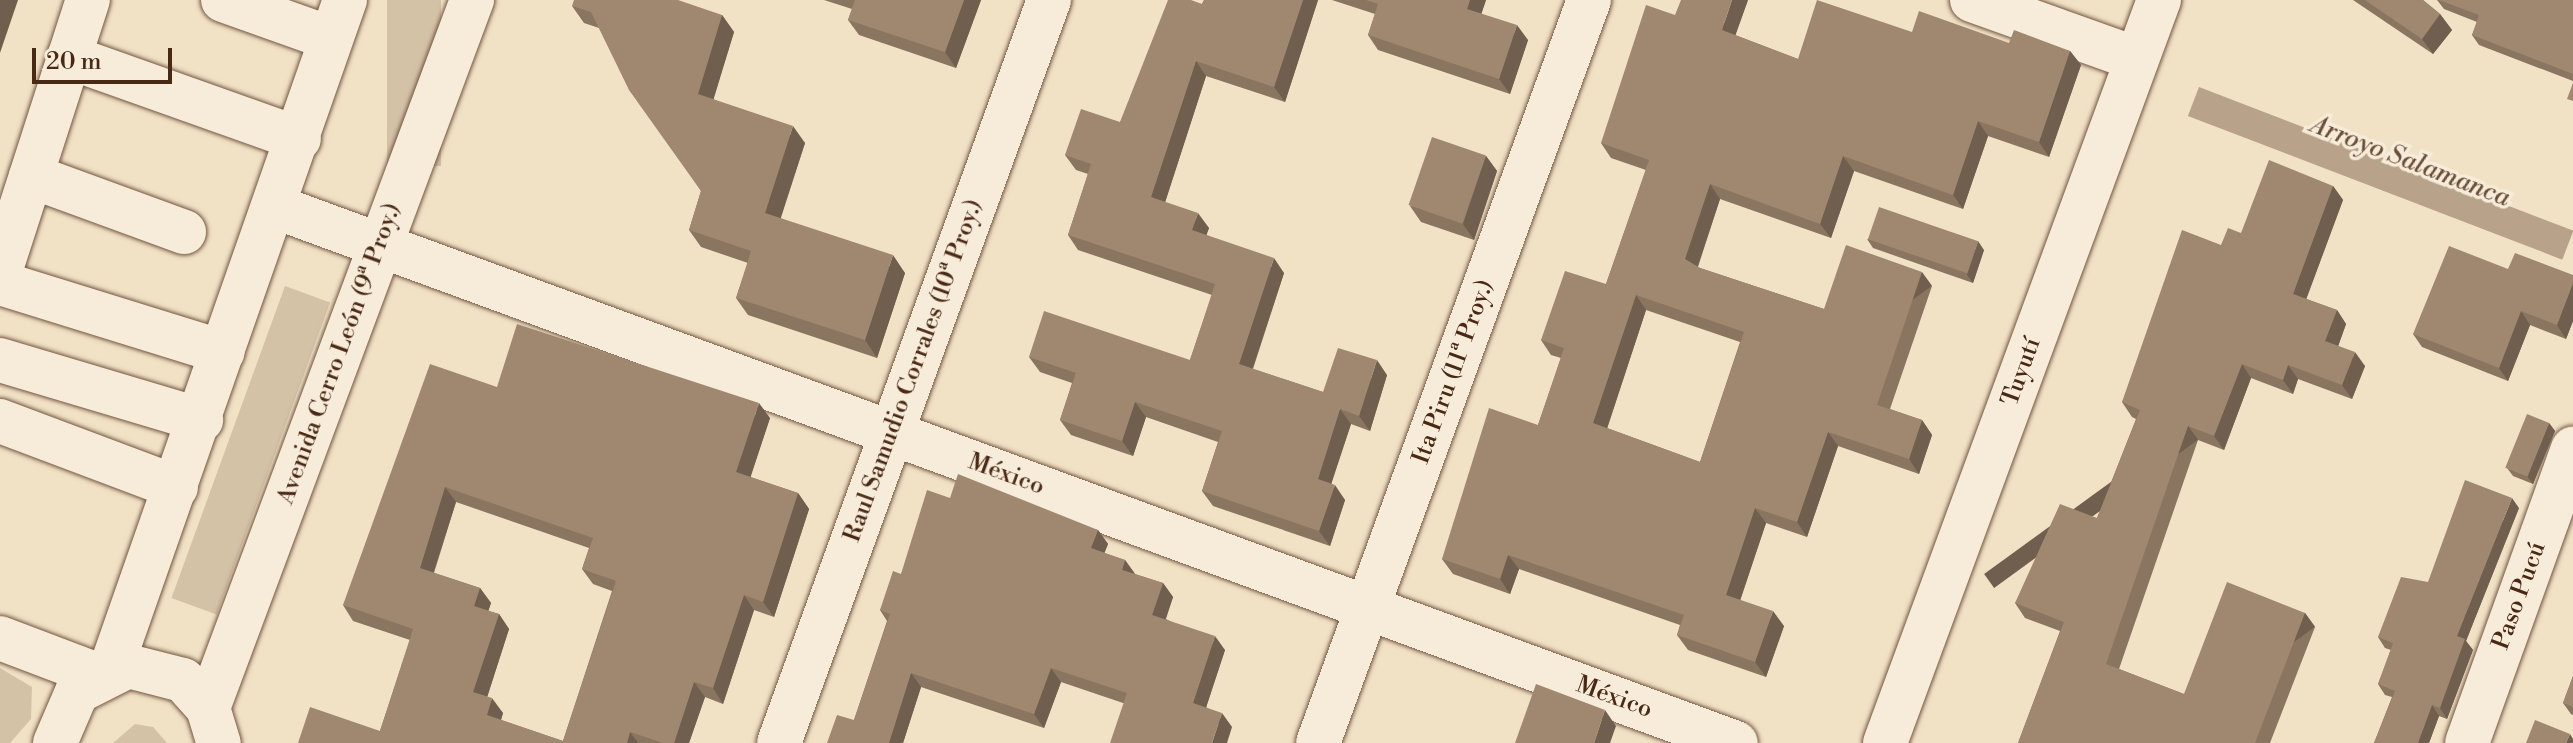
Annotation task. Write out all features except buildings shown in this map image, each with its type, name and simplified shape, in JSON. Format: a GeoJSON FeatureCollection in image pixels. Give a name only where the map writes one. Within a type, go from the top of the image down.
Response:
{"type":"FeatureCollection","features":[{"type":"Feature","properties":{"kind":"street"},"geometry":{"type":"LineString","coordinates":[[0,272],[88,0]]}},
{"type":"Feature","properties":{"kind":"street"},"geometry":{"type":"LineString","coordinates":[[55,743],[66,707],[105,673],[201,420],[338,19],[223,0]]}},
{"type":"Feature","properties":{"kind":"street","name":"Avenida Cerro León (9ª Proy.)"},"geometry":{"type":"LineString","coordinates":[[214,725],[381,246],[472,0]]}},
{"type":"Feature","properties":{"kind":"street","name":"Raul Samudio Corrales (10ª Proy.)"},"geometry":{"type":"LineString","coordinates":[[779,743],[1049,0]]}},
{"type":"Feature","properties":{"kind":"street","name":"Ita Piru (11ª Proy.)"},"geometry":{"type":"LineString","coordinates":[[1318,743],[1589,0]]}},
{"type":"Feature","properties":{"kind":"street"},"geometry":{"type":"LineString","coordinates":[[1972,0],[2137,59]]}},
{"type":"Feature","properties":{"kind":"street","name":"Tuyutí"},"geometry":{"type":"LineString","coordinates":[[1885,743],[2159,0]]}},
{"type":"Feature","properties":{"kind":"street"},"geometry":{"type":"LineString","coordinates":[[69,57],[299,139]]}},
{"type":"Feature","properties":{"kind":"street"},"geometry":{"type":"LineString","coordinates":[[31,176],[184,232]]}},
{"type":"Feature","properties":{"kind":"street","name":"México"},"geometry":{"type":"LineString","coordinates":[[276,207],[1736,743]]}},
{"type":"Feature","properties":{"kind":"street"},"geometry":{"type":"LineString","coordinates":[[0,283],[223,352]]}},
{"type":"Feature","properties":{"kind":"street"},"geometry":{"type":"LineString","coordinates":[[0,360],[201,420]]}},
{"type":"Feature","properties":{"kind":"street"},"geometry":{"type":"LineString","coordinates":[[0,421],[176,487]]}},
{"type":"Feature","properties":{"kind":"street","name":"Paso Pucú"},"geometry":{"type":"LineString","coordinates":[[2467,743],[2573,448]]}},
{"type":"Feature","properties":{"kind":"street"},"geometry":{"type":"LineString","coordinates":[[0,638],[105,673],[166,671],[214,725]]}},
{"type":"Feature","properties":{"kind":"shaded area"},"geometry":{"type":"Polygon","coordinates":[[[387,0],[441,0],[441,166],[387,166],[387,0]]]}},
{"type":"Feature","properties":{"kind":"shaded area"},"geometry":{"type":"Polygon","coordinates":[[[2199,87],[2573,231],[2562,260],[2188,116],[2199,87]]]}},
{"type":"Feature","properties":{"kind":"shaded area"},"geometry":{"type":"Polygon","coordinates":[[[285,286],[330,302],[217,614],[171,598],[285,286]]]}},
{"type":"Feature","properties":{"kind":"shaded area"},"geometry":{"type":"Polygon","coordinates":[[[0,668],[32,687],[31,719],[10,743],[0,743],[0,668]]]}},
{"type":"Feature","properties":{"kind":"shaded area"},"geometry":{"type":"Polygon","coordinates":[[[135,724],[153,727],[167,743],[113,743],[135,724]]]}},
{"type":"Feature","properties":{"kind":"water label","name":"Arroyo Salamanca"},"geometry":{"type":"Point","coordinates":[2410,162]}}]}
